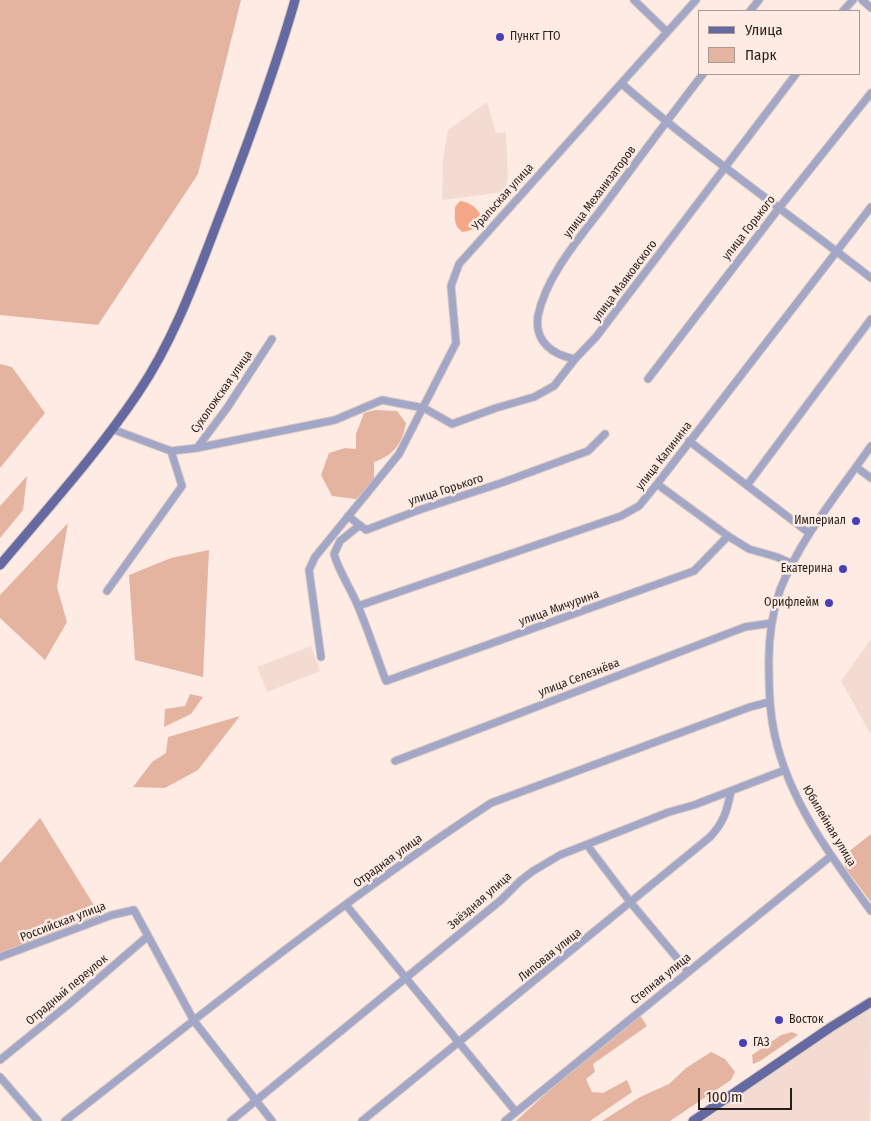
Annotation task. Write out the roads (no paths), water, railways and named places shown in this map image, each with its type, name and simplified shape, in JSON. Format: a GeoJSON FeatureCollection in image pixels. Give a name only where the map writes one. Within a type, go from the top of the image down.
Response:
{"type":"FeatureCollection","features":[{"type":"Feature","properties":{"kind":"main road"},"geometry":{"type":"LineString","coordinates":[[0,565],[112,429],[154,366],[188,296],[275,69],[297,0]]}},
{"type":"Feature","properties":{"kind":"main road"},"geometry":{"type":"LineString","coordinates":[[693,1121],[871,1002]]}},
{"type":"Feature","properties":{"kind":"street"},"geometry":{"type":"LineString","coordinates":[[634,0],[667,32]]}},
{"type":"Feature","properties":{"kind":"street","name":"Уральская улица"},"geometry":{"type":"LineString","coordinates":[[322,656],[309,570],[315,557],[399,454],[456,343],[451,286],[458,264],[696,0]]}},
{"type":"Feature","properties":{"kind":"street"},"geometry":{"type":"LineString","coordinates":[[751,10],[759,0]]}},
{"type":"Feature","properties":{"kind":"street"},"geometry":{"type":"LineString","coordinates":[[844,10],[853,0]]}},
{"type":"Feature","properties":{"kind":"street"},"geometry":{"type":"LineString","coordinates":[[862,0],[871,8]]}},
{"type":"Feature","properties":{"kind":"street","name":"улица Механизаторов"},"geometry":{"type":"LineString","coordinates":[[575,360],[555,354],[546,347],[540,334],[538,318],[544,295],[564,259],[702,75]]}},
{"type":"Feature","properties":{"kind":"street","name":"улица Маяковского"},"geometry":{"type":"LineString","coordinates":[[197,448],[335,420],[382,400],[424,408],[452,424],[534,397],[554,386],[596,337],[795,75]]}},
{"type":"Feature","properties":{"kind":"street"},"geometry":{"type":"LineString","coordinates":[[622,84],[724,168],[871,278]]}},
{"type":"Feature","properties":{"kind":"street","name":"улица Горького"},"geometry":{"type":"LineString","coordinates":[[648,379],[779,208],[871,94]]}},
{"type":"Feature","properties":{"kind":"street","name":"улица Калинина"},"geometry":{"type":"LineString","coordinates":[[358,606],[621,516],[639,506],[871,207]]}},
{"type":"Feature","properties":{"kind":"street"},"geometry":{"type":"LineString","coordinates":[[748,484],[871,319]]}},
{"type":"Feature","properties":{"kind":"street","name":"Сухоложская улица"},"geometry":{"type":"LineString","coordinates":[[171,452],[197,448],[228,408],[272,339]]}},
{"type":"Feature","properties":{"kind":"street"},"geometry":{"type":"LineString","coordinates":[[107,591],[182,486],[171,452],[112,429]]}},
{"type":"Feature","properties":{"kind":"street","name":"улица Горького"},"geometry":{"type":"LineString","coordinates":[[360,525],[366,530],[555,464],[588,451],[605,434]]}},
{"type":"Feature","properties":{"kind":"street"},"geometry":{"type":"LineString","coordinates":[[689,441],[748,484],[809,533]]}},
{"type":"Feature","properties":{"kind":"street","name":"Юбилейная улица"},"geometry":{"type":"LineString","coordinates":[[871,446],[809,533],[792,564],[780,591],[772,623],[768,656],[770,702],[775,737],[785,770],[797,798],[832,856],[871,911]]}},
{"type":"Feature","properties":{"kind":"street"},"geometry":{"type":"LineString","coordinates":[[856,467],[871,478]]}},
{"type":"Feature","properties":{"kind":"street"},"geometry":{"type":"LineString","coordinates":[[657,484],[728,536],[749,549],[777,557],[792,564]]}},
{"type":"Feature","properties":{"kind":"street"},"geometry":{"type":"LineString","coordinates":[[348,516],[360,525],[340,541],[334,554],[337,567],[348,584],[358,606]]}},
{"type":"Feature","properties":{"kind":"street","name":"улица Мичурина"},"geometry":{"type":"LineString","coordinates":[[358,606],[386,681],[694,571],[728,536]]}},
{"type":"Feature","properties":{"kind":"street","name":"улица Селезнёва"},"geometry":{"type":"LineString","coordinates":[[396,760],[744,627],[772,623]]}},
{"type":"Feature","properties":{"kind":"street","name":"Отрадная улица"},"geometry":{"type":"LineString","coordinates":[[65,1121],[346,905],[453,827],[491,803],[750,707],[770,702]]}},
{"type":"Feature","properties":{"kind":"street","name":"Звёздная улица"},"geometry":{"type":"LineString","coordinates":[[231,1121],[501,900],[533,871],[560,856],[669,812],[694,805],[785,770]]}},
{"type":"Feature","properties":{"kind":"street","name":"Липовая улица"},"geometry":{"type":"LineString","coordinates":[[362,1121],[631,904],[710,837],[721,825],[727,811],[731,791]]}},
{"type":"Feature","properties":{"kind":"street"},"geometry":{"type":"LineString","coordinates":[[587,845],[631,904],[688,971]]}},
{"type":"Feature","properties":{"kind":"street","name":"Степная улица"},"geometry":{"type":"LineString","coordinates":[[505,1121],[832,856]]}},
{"type":"Feature","properties":{"kind":"street"},"geometry":{"type":"LineString","coordinates":[[346,905],[516,1112]]}},
{"type":"Feature","properties":{"kind":"street","name":"Российская улица"},"geometry":{"type":"LineString","coordinates":[[0,957],[112,915],[134,910],[148,936]]}},
{"type":"Feature","properties":{"kind":"street"},"geometry":{"type":"LineString","coordinates":[[148,936],[194,1021],[272,1121]]}},
{"type":"Feature","properties":{"kind":"street","name":"Отрадный переулок"},"geometry":{"type":"LineString","coordinates":[[0,1060],[148,936]]}},
{"type":"Feature","properties":{"kind":"street"},"geometry":{"type":"LineString","coordinates":[[0,1077],[38,1121]]}},
{"type":"Feature","properties":{"kind":"place","name":"Пункт ГТО"},"geometry":{"type":"Point","coordinates":[500,37]}},
{"type":"Feature","properties":{"kind":"place","name":"Империал"},"geometry":{"type":"Point","coordinates":[856,521]}},
{"type":"Feature","properties":{"kind":"place","name":"Екатерина"},"geometry":{"type":"Point","coordinates":[843,569]}},
{"type":"Feature","properties":{"kind":"place","name":"Орифлейм"},"geometry":{"type":"Point","coordinates":[829,603]}},
{"type":"Feature","properties":{"kind":"place","name":"Восток"},"geometry":{"type":"Point","coordinates":[779,1020]}},
{"type":"Feature","properties":{"kind":"place","name":"ГАЗ"},"geometry":{"type":"Point","coordinates":[743,1043]}}]}
